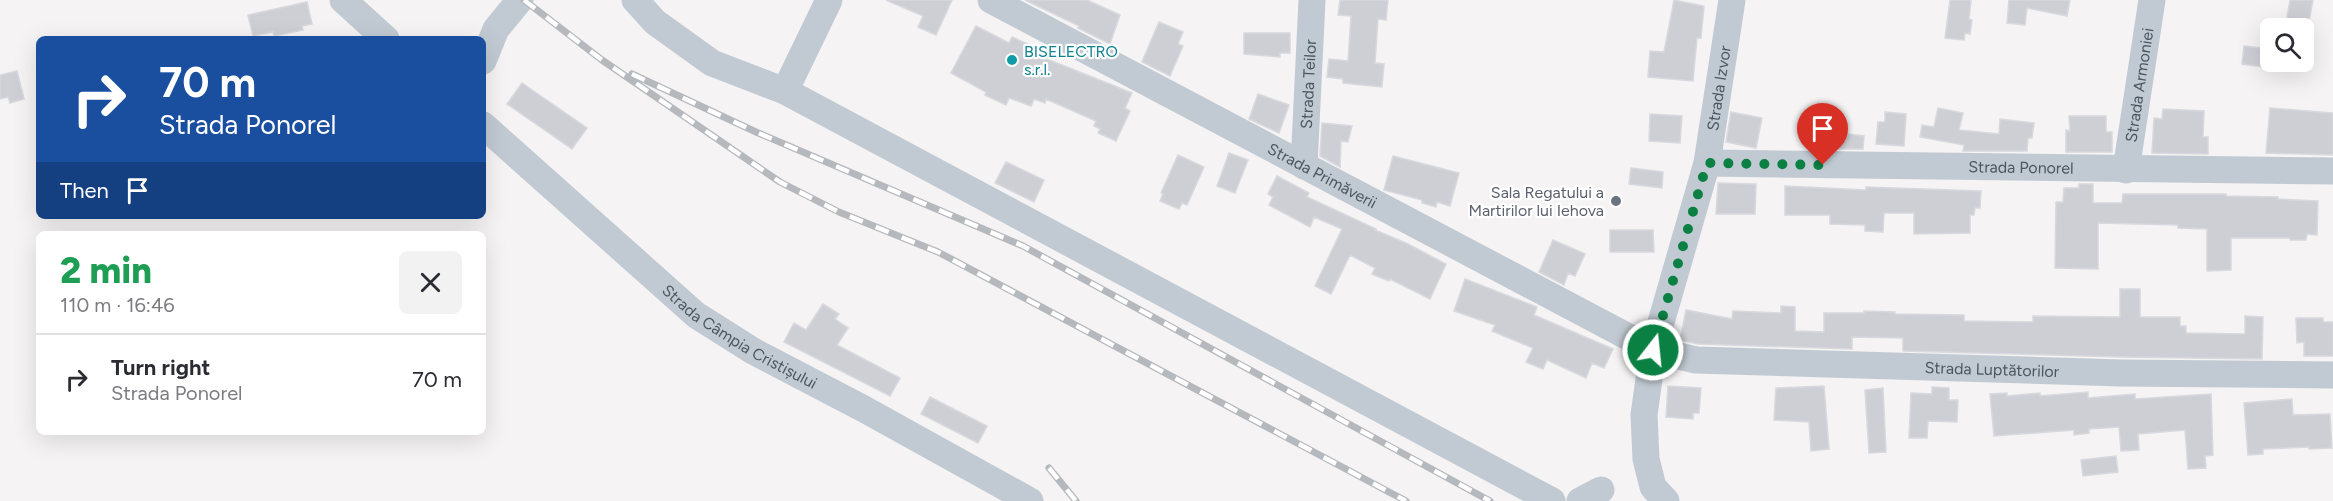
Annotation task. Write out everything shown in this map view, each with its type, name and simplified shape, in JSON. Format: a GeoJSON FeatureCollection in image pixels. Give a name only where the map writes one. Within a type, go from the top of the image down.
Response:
{"type":"FeatureCollection","features":[{"type":"Feature","properties":{"kind":"street"},"geometry":{"type":"LineString","coordinates":[[343,0],[383,36]]}},
{"type":"Feature","properties":{"kind":"street"},"geometry":{"type":"LineString","coordinates":[[486,53],[496,28],[520,0]]}},
{"type":"Feature","properties":{"kind":"street"},"geometry":{"type":"LineString","coordinates":[[635,0],[655,22],[712,63],[785,91],[1552,501]]}},
{"type":"Feature","properties":{"kind":"street"},"geometry":{"type":"LineString","coordinates":[[785,91],[829,0]]}},
{"type":"Feature","properties":{"kind":"street","name":"Strada Primăverii"},"geometry":{"type":"LineString","coordinates":[[991,0],[1653,350]]}},
{"type":"Feature","properties":{"kind":"street","name":"Strada Teilor"},"geometry":{"type":"LineString","coordinates":[[1304,166],[1312,0]]}},
{"type":"Feature","properties":{"kind":"street","name":"Strada Izvor"},"geometry":{"type":"LineString","coordinates":[[1666,501],[1653,487],[1646,459],[1644,415],[1653,350],[1707,163],[1732,0]]}},
{"type":"Feature","properties":{"kind":"street","name":"Strada Armoniei"},"geometry":{"type":"LineString","coordinates":[[2126,170],[2152,0]]}},
{"type":"Feature","properties":{"kind":"street","name":"Strada Câmpia Cristișului"},"geometry":{"type":"LineString","coordinates":[[486,128],[696,315],[753,351],[864,409],[1030,501]]}},
{"type":"Feature","properties":{"kind":"street","name":"Strada Ponorel"},"geometry":{"type":"LineString","coordinates":[[1707,163],[2333,171]]}},
{"type":"Feature","properties":{"kind":"street","name":"Strada Luptătorilor"},"geometry":{"type":"LineString","coordinates":[[1653,350],[1695,360],[2121,373],[2333,375]]}},
{"type":"Feature","properties":{"kind":"building"},"geometry":{"type":"Polygon","coordinates":[[[886,0],[952,0],[936,35],[918,27],[923,16],[886,0]]]}},
{"type":"Feature","properties":{"kind":"building"},"geometry":{"type":"Polygon","coordinates":[[[1025,0],[1087,0],[1120,15],[1110,44],[1025,0]]]}},
{"type":"Feature","properties":{"kind":"building"},"geometry":{"type":"Polygon","coordinates":[[[1340,0],[1388,0],[1386,20],[1378,19],[1375,63],[1384,64],[1382,87],[1343,83],[1343,79],[1327,77],[1329,59],[1348,61],[1351,16],[1338,15],[1340,0]]]}},
{"type":"Feature","properties":{"kind":"building"},"geometry":{"type":"Polygon","coordinates":[[[1674,0],[1704,6],[1701,38],[1697,38],[1693,81],[1648,77],[1650,51],[1664,52],[1674,0]]]}},
{"type":"Feature","properties":{"kind":"building"},"geometry":{"type":"Polygon","coordinates":[[[1950,0],[1971,0],[1970,34],[1965,33],[1964,40],[1945,38],[1950,0]]]}},
{"type":"Feature","properties":{"kind":"building"},"geometry":{"type":"Polygon","coordinates":[[[2009,0],[2070,0],[2067,16],[2027,8],[2025,25],[2007,23],[2009,0]]]}},
{"type":"Feature","properties":{"kind":"building"},"geometry":{"type":"Polygon","coordinates":[[[2290,0],[2313,0],[2310,18],[2287,18],[2290,0]]]}},
{"type":"Feature","properties":{"kind":"building"},"geometry":{"type":"Polygon","coordinates":[[[307,2],[312,24],[302,26],[303,30],[274,36],[273,32],[253,36],[248,15],[307,2]]]}},
{"type":"Feature","properties":{"kind":"building"},"geometry":{"type":"Polygon","coordinates":[[[1159,22],[1183,32],[1178,44],[1183,46],[1170,76],[1142,62],[1159,22]]]}},
{"type":"Feature","properties":{"kind":"building"},"geometry":{"type":"Polygon","coordinates":[[[976,26],[1009,43],[1012,37],[1030,45],[1027,51],[1132,93],[1125,108],[1130,111],[1116,141],[1098,133],[1100,129],[1094,126],[1096,121],[1046,99],[1045,103],[1034,99],[1031,106],[1009,98],[1006,105],[985,95],[986,92],[951,73],[976,26]]]}},
{"type":"Feature","properties":{"kind":"building"},"geometry":{"type":"Polygon","coordinates":[[[1244,33],[1290,33],[1290,53],[1280,53],[1280,57],[1244,54],[1244,33]]]}},
{"type":"Feature","properties":{"kind":"building"},"geometry":{"type":"Polygon","coordinates":[[[2244,46],[2260,48],[2260,66],[2242,64],[2244,46]]]}},
{"type":"Feature","properties":{"kind":"building"},"geometry":{"type":"Polygon","coordinates":[[[17,71],[24,99],[10,103],[8,97],[0,99],[0,75],[17,71]]]}},
{"type":"Feature","properties":{"kind":"building"},"geometry":{"type":"Polygon","coordinates":[[[522,83],[587,128],[572,149],[507,104],[522,83]]]}},
{"type":"Feature","properties":{"kind":"building"},"geometry":{"type":"Polygon","coordinates":[[[1258,94],[1289,105],[1279,133],[1249,119],[1258,94]]]}},
{"type":"Feature","properties":{"kind":"building"},"geometry":{"type":"Polygon","coordinates":[[[1938,108],[1963,113],[1959,130],[1999,134],[2000,119],[2034,123],[2032,138],[2028,138],[2027,151],[1963,151],[1964,145],[1920,137],[1922,125],[1934,127],[1938,108]]]}},
{"type":"Feature","properties":{"kind":"building"},"geometry":{"type":"Polygon","coordinates":[[[2270,108],[2333,113],[2333,155],[2266,153],[2270,108]]]}},
{"type":"Feature","properties":{"kind":"building"},"geometry":{"type":"Polygon","coordinates":[[[2163,109],[2204,111],[2203,137],[2208,137],[2208,154],[2152,153],[2154,118],[2162,119],[2163,109]]]}},
{"type":"Feature","properties":{"kind":"building"},"geometry":{"type":"Polygon","coordinates":[[[1731,112],[1762,118],[1756,148],[1726,142],[1731,112]]]}},
{"type":"Feature","properties":{"kind":"building"},"geometry":{"type":"Polygon","coordinates":[[[1885,112],[1906,114],[1904,146],[1876,144],[1878,122],[1885,122],[1885,112]]]}},
{"type":"Feature","properties":{"kind":"building"},"geometry":{"type":"Polygon","coordinates":[[[1650,114],[1682,116],[1680,143],[1649,141],[1650,114]]]}},
{"type":"Feature","properties":{"kind":"building"},"geometry":{"type":"Polygon","coordinates":[[[2069,116],[2106,116],[2106,132],[2112,132],[2112,152],[2066,152],[2066,130],[2070,131],[2069,116]]]}},
{"type":"Feature","properties":{"kind":"building"},"geometry":{"type":"Polygon","coordinates":[[[1322,123],[1352,126],[1348,142],[1341,141],[1340,167],[1320,156],[1322,123]]]}},
{"type":"Feature","properties":{"kind":"building"},"geometry":{"type":"Polygon","coordinates":[[[1840,133],[1864,136],[1863,149],[1838,149],[1840,133]]]}},
{"type":"Feature","properties":{"kind":"building"},"geometry":{"type":"Polygon","coordinates":[[[1229,153],[1248,160],[1235,193],[1217,186],[1229,153]]]}},
{"type":"Feature","properties":{"kind":"building"},"geometry":{"type":"Polygon","coordinates":[[[1178,155],[1204,167],[1187,205],[1182,203],[1179,209],[1160,201],[1163,194],[1161,193],[1178,155]]]}},
{"type":"Feature","properties":{"kind":"building"},"geometry":{"type":"Polygon","coordinates":[[[1393,156],[1459,173],[1450,206],[1437,202],[1436,207],[1422,203],[1422,200],[1384,190],[1393,156]]]}},
{"type":"Feature","properties":{"kind":"building"},"geometry":{"type":"Polygon","coordinates":[[[1006,162],[1044,180],[1034,202],[995,183],[1006,162]]]}},
{"type":"Feature","properties":{"kind":"building"},"geometry":{"type":"Polygon","coordinates":[[[1631,168],[1663,172],[1662,188],[1629,184],[1631,168]]]}},
{"type":"Feature","properties":{"kind":"building"},"geometry":{"type":"Polygon","coordinates":[[[1277,176],[1309,193],[1307,197],[1446,264],[1430,299],[1390,279],[1389,281],[1372,274],[1375,268],[1350,255],[1331,294],[1315,286],[1342,229],[1314,217],[1310,227],[1269,205],[1273,197],[1268,194],[1277,176]]]}},
{"type":"Feature","properties":{"kind":"building"},"geometry":{"type":"Polygon","coordinates":[[[1718,183],[1756,184],[1755,214],[1716,214],[1718,183]]]}},
{"type":"Feature","properties":{"kind":"building"},"geometry":{"type":"Polygon","coordinates":[[[2079,184],[2093,184],[2093,203],[2122,203],[2123,194],[2226,194],[2226,196],[2278,197],[2278,199],[2318,201],[2317,235],[2307,234],[2306,240],[2231,238],[2231,270],[2207,271],[2207,229],[2178,228],[2178,225],[2098,223],[2098,269],[2055,268],[2056,202],[2063,202],[2064,188],[2079,188],[2079,184]]]}},
{"type":"Feature","properties":{"kind":"building"},"geometry":{"type":"Polygon","coordinates":[[[1785,186],[1866,190],[1866,187],[1981,191],[1980,208],[1975,208],[1974,215],[1970,215],[1970,233],[1914,234],[1914,213],[1884,213],[1883,232],[1865,231],[1865,225],[1830,224],[1830,215],[1785,215],[1785,186]]]}},
{"type":"Feature","properties":{"kind":"building"},"geometry":{"type":"Polygon","coordinates":[[[1610,230],[1653,230],[1654,252],[1610,252],[1610,230]]]}},
{"type":"Feature","properties":{"kind":"building"},"geometry":{"type":"Polygon","coordinates":[[[1553,240],[1585,254],[1575,276],[1568,273],[1564,285],[1539,272],[1553,240]]]}},
{"type":"Feature","properties":{"kind":"building"},"geometry":{"type":"Polygon","coordinates":[[[1465,279],[1537,307],[1534,315],[1613,349],[1604,368],[1592,363],[1586,378],[1547,360],[1543,369],[1526,362],[1533,348],[1492,331],[1495,325],[1454,311],[1465,279]]]}},
{"type":"Feature","properties":{"kind":"building"},"geometry":{"type":"Polygon","coordinates":[[[2120,289],[2140,289],[2140,317],[2180,317],[2180,326],[2186,326],[2186,333],[2245,334],[2245,316],[2263,317],[2262,359],[1903,351],[1903,338],[1852,337],[1852,349],[1698,344],[1680,340],[1686,310],[1732,319],[1733,311],[1781,313],[1781,306],[1795,307],[1795,331],[1824,332],[1824,313],[1864,313],[1864,311],[1964,315],[1964,321],[2033,322],[2033,316],[2120,317],[2120,289]]]}},
{"type":"Feature","properties":{"kind":"building"},"geometry":{"type":"Polygon","coordinates":[[[823,304],[839,314],[835,319],[848,328],[837,345],[900,378],[890,396],[784,342],[794,323],[806,330],[823,304]]]}},
{"type":"Feature","properties":{"kind":"building"},"geometry":{"type":"Polygon","coordinates":[[[2296,318],[2323,318],[2323,322],[2333,322],[2333,356],[2304,356],[2304,342],[2297,343],[2296,318]]]}},
{"type":"Feature","properties":{"kind":"building"},"geometry":{"type":"Polygon","coordinates":[[[1668,386],[1701,388],[1699,413],[1693,413],[1693,419],[1666,417],[1668,386]]]}},
{"type":"Feature","properties":{"kind":"building"},"geometry":{"type":"Polygon","coordinates":[[[1824,386],[1829,449],[1811,451],[1809,422],[1774,420],[1776,388],[1824,386]]]}},
{"type":"Feature","properties":{"kind":"building"},"geometry":{"type":"Polygon","coordinates":[[[1932,387],[1949,388],[1949,400],[1958,400],[1957,422],[1928,421],[1927,438],[1909,438],[1911,393],[1932,394],[1932,387]]]}},
{"type":"Feature","properties":{"kind":"building"},"geometry":{"type":"Polygon","coordinates":[[[1883,388],[1886,452],[1869,453],[1865,390],[1883,388]]]}},
{"type":"Feature","properties":{"kind":"building"},"geometry":{"type":"Polygon","coordinates":[[[2088,392],[2088,398],[2135,394],[2135,399],[2211,394],[2213,455],[2205,456],[2206,468],[2188,469],[2185,430],[2138,434],[2139,450],[2121,451],[2119,427],[2089,429],[2089,433],[2074,435],[2074,430],[1994,436],[1990,394],[2007,393],[2007,396],[2040,393],[2040,396],[2088,392]]]}},
{"type":"Feature","properties":{"kind":"building"},"geometry":{"type":"Polygon","coordinates":[[[930,397],[987,426],[978,443],[921,414],[930,397]]]}},
{"type":"Feature","properties":{"kind":"building"},"geometry":{"type":"Polygon","coordinates":[[[2292,399],[2293,415],[2330,414],[2332,448],[2263,449],[2263,454],[2248,455],[2244,403],[2292,399]]]}},
{"type":"Feature","properties":{"kind":"building"},"geometry":{"type":"Polygon","coordinates":[[[2116,456],[2118,472],[2083,476],[2081,460],[2116,456]]]}},
{"type":"Feature","properties":{"kind":"railway"},"geometry":{"type":"LineString","coordinates":[[524,0],[602,60],[780,182],[839,212],[938,252],[1406,501]]}},
{"type":"Feature","properties":{"kind":"railway"},"geometry":{"type":"LineString","coordinates":[[632,74],[756,132],[1023,246],[1490,501]]}},
{"type":"Feature","properties":{"kind":"railway"},"geometry":{"type":"LineString","coordinates":[[1049,468],[1076,501]]}},
{"type":"Feature","properties":{"kind":"place","name":"BISELECTRO s.r.l."},"geometry":{"type":"Point","coordinates":[1012,60]}},
{"type":"Feature","properties":{"kind":"place","name":"Sala Regatului a Martirilor lui Iehova"},"geometry":{"type":"Point","coordinates":[1616,201]}},
{"type":"Feature","properties":{"kind":"route"},"geometry":{"type":"LineString","coordinates":[[1653,350],[1707,163],[1823,165]]}}]}
